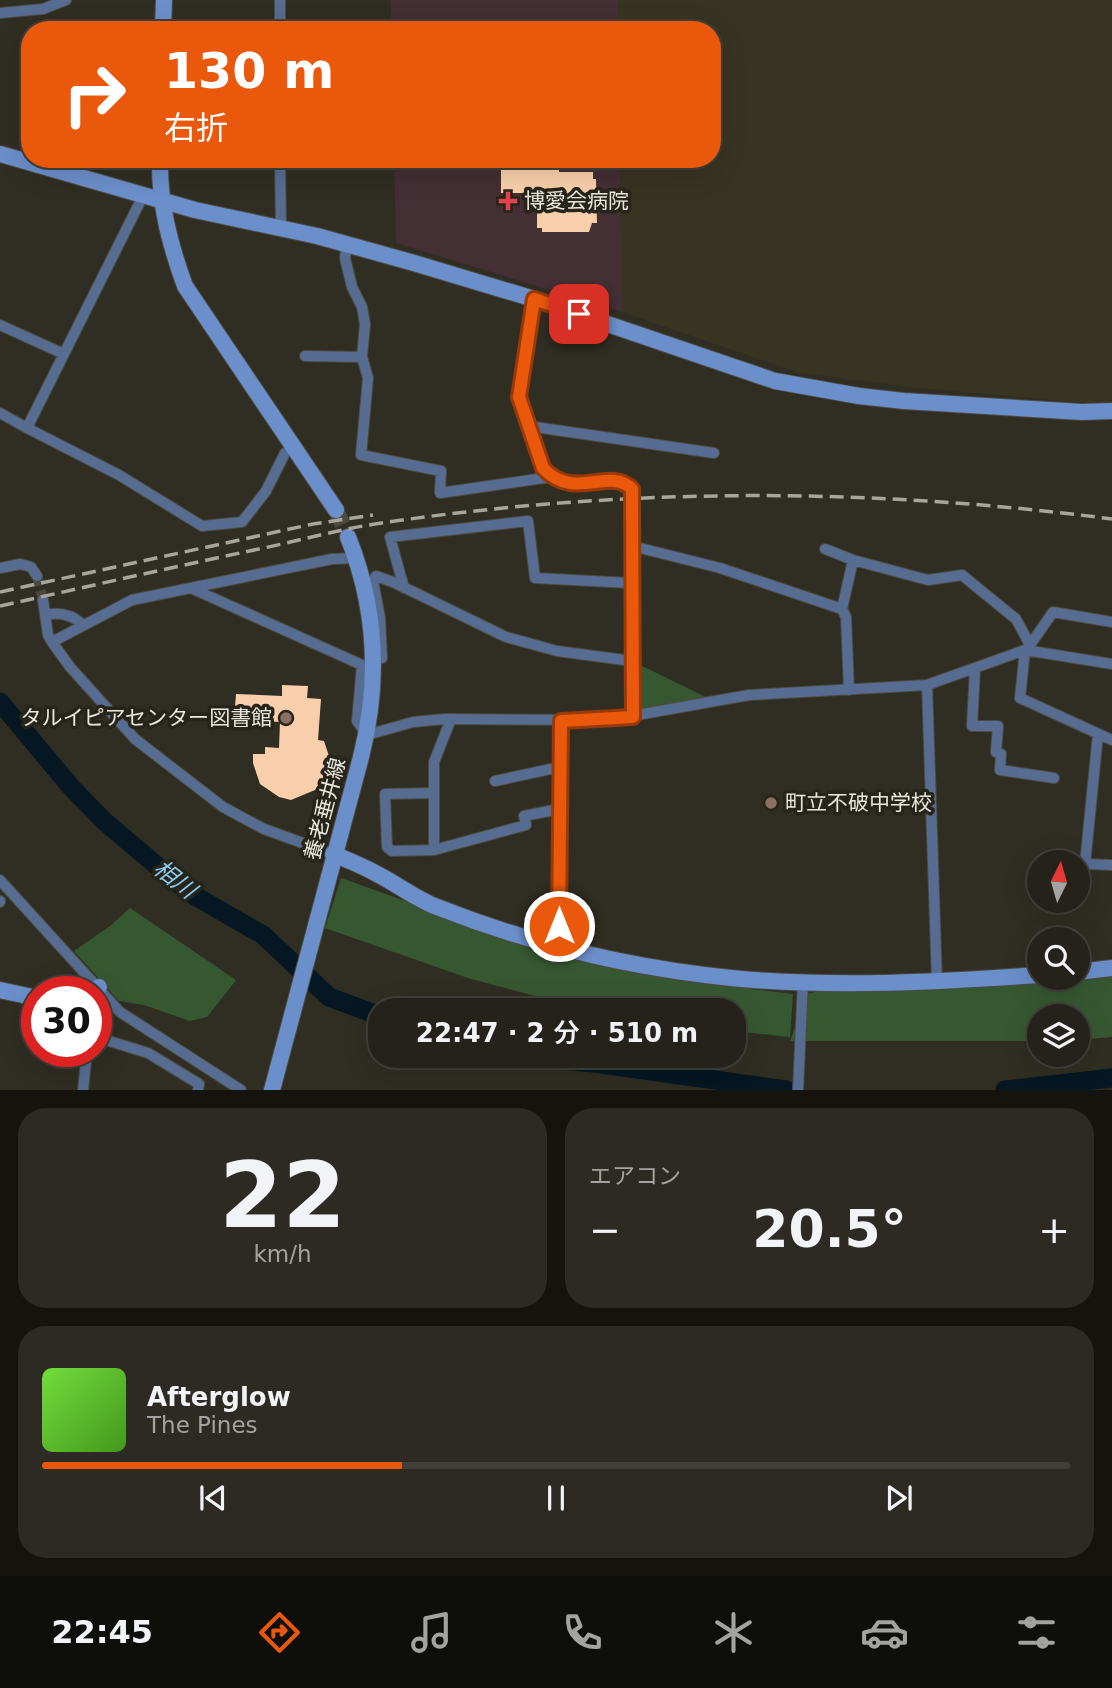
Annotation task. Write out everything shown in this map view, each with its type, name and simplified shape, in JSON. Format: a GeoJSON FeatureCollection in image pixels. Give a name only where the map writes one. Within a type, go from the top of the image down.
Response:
{"type":"FeatureCollection","features":[{"type":"Feature","properties":{"kind":"street"},"geometry":{"type":"LineString","coordinates":[[0,13],[43,9],[66,0]]}},
{"type":"Feature","properties":{"kind":"street"},"geometry":{"type":"LineString","coordinates":[[163,21],[164,0]]}},
{"type":"Feature","properties":{"kind":"street"},"geometry":{"type":"LineString","coordinates":[[280,0],[280,21]]}},
{"type":"Feature","properties":{"kind":"street"},"geometry":{"type":"LineString","coordinates":[[0,153],[21,159]]}},
{"type":"Feature","properties":{"kind":"street"},"geometry":{"type":"LineString","coordinates":[[50,168],[230,219],[347,244],[534,299],[775,381],[818,390],[904,401],[1082,412],[1112,411]]}},
{"type":"Feature","properties":{"kind":"street"},"geometry":{"type":"LineString","coordinates":[[160,168],[161,201],[172,250],[186,286],[336,510]]}},
{"type":"Feature","properties":{"kind":"street"},"geometry":{"type":"LineString","coordinates":[[280,168],[281,228]]}},
{"type":"Feature","properties":{"kind":"street"},"geometry":{"type":"LineString","coordinates":[[27,428],[143,196]]}},
{"type":"Feature","properties":{"kind":"street"},"geometry":{"type":"LineString","coordinates":[[347,244],[345,258],[365,324],[362,357],[368,378],[361,455],[441,471],[440,493],[551,477]]}},
{"type":"Feature","properties":{"kind":"street"},"geometry":{"type":"LineString","coordinates":[[534,299],[519,397],[543,468],[563,484],[614,481],[632,489],[630,583],[633,717]]}},
{"type":"Feature","properties":{"kind":"street"},"geometry":{"type":"LineString","coordinates":[[0,325],[64,354]]}},
{"type":"Feature","properties":{"kind":"street"},"geometry":{"type":"LineString","coordinates":[[305,356],[362,357]]}},
{"type":"Feature","properties":{"kind":"street"},"geometry":{"type":"LineString","coordinates":[[0,413],[118,474],[202,526],[242,522],[266,491],[285,453]]}},
{"type":"Feature","properties":{"kind":"street"},"geometry":{"type":"LineString","coordinates":[[528,426],[715,453]]}},
{"type":"Feature","properties":{"kind":"street"},"geometry":{"type":"LineString","coordinates":[[404,588],[390,537],[528,521],[535,578],[630,583]]}},
{"type":"Feature","properties":{"kind":"street","name":"養老垂井線"},"geometry":{"type":"LineString","coordinates":[[274,1085],[366,735],[374,654],[369,605],[357,558],[348,537]]}},
{"type":"Feature","properties":{"kind":"street"},"geometry":{"type":"LineString","coordinates":[[632,546],[720,568],[842,609]]}},
{"type":"Feature","properties":{"kind":"street"},"geometry":{"type":"LineString","coordinates":[[825,549],[853,560],[928,580],[962,575],[1016,619],[1028,647]]}},
{"type":"Feature","properties":{"kind":"street"},"geometry":{"type":"LineString","coordinates":[[52,642],[132,600],[332,559],[357,558]]}},
{"type":"Feature","properties":{"kind":"street"},"geometry":{"type":"LineString","coordinates":[[849,690],[846,617],[842,609],[853,560]]}},
{"type":"Feature","properties":{"kind":"street"},"geometry":{"type":"LineString","coordinates":[[0,568],[20,564],[31,567],[37,576]]}},
{"type":"Feature","properties":{"kind":"street"},"geometry":{"type":"LineString","coordinates":[[382,658],[380,618],[373,581],[376,576],[506,637],[557,651],[632,661]]}},
{"type":"Feature","properties":{"kind":"street"},"geometry":{"type":"LineString","coordinates":[[194,589],[362,665],[357,721],[366,735],[412,722],[451,719],[561,721],[633,717],[712,700],[927,685],[1028,647],[1112,664]]}},
{"type":"Feature","properties":{"kind":"street"},"geometry":{"type":"LineString","coordinates":[[43,600],[48,635],[70,667],[135,739],[179,775],[223,807],[264,829],[374,872],[434,906],[556,947],[717,976],[803,987],[1027,976]]}},
{"type":"Feature","properties":{"kind":"street"},"geometry":{"type":"LineString","coordinates":[[46,615],[56,612],[77,619],[82,624]]}},
{"type":"Feature","properties":{"kind":"street"},"geometry":{"type":"LineString","coordinates":[[1112,622],[1053,612],[1028,647],[1020,698],[1112,740]]}},
{"type":"Feature","properties":{"kind":"street"},"geometry":{"type":"LineString","coordinates":[[975,669],[972,726],[998,726],[996,752],[1001,754],[1000,770],[1054,778]]}},
{"type":"Feature","properties":{"kind":"street"},"geometry":{"type":"LineString","coordinates":[[927,685],[937,982]]}},
{"type":"Feature","properties":{"kind":"street"},"geometry":{"type":"LineString","coordinates":[[434,850],[434,762],[451,719]]}},
{"type":"Feature","properties":{"kind":"street"},"geometry":{"type":"LineString","coordinates":[[556,947],[559,926],[561,721]]}},
{"type":"Feature","properties":{"kind":"street"},"geometry":{"type":"LineString","coordinates":[[1086,850],[1098,734]]}},
{"type":"Feature","properties":{"kind":"street"},"geometry":{"type":"LineString","coordinates":[[495,781],[560,767]]}},
{"type":"Feature","properties":{"kind":"street"},"geometry":{"type":"LineString","coordinates":[[434,793],[385,794],[387,847],[393,851],[434,850],[526,824],[524,816],[559,809]]}},
{"type":"Feature","properties":{"kind":"street"},"geometry":{"type":"LineString","coordinates":[[1090,864],[1112,865]]}},
{"type":"Feature","properties":{"kind":"street"},"geometry":{"type":"LineString","coordinates":[[0,880],[84,976]]}},
{"type":"Feature","properties":{"kind":"street"},"geometry":{"type":"LineString","coordinates":[[1090,971],[1112,968]]}},
{"type":"Feature","properties":{"kind":"street"},"geometry":{"type":"LineString","coordinates":[[798,1090],[803,987]]}},
{"type":"Feature","properties":{"kind":"street"},"geometry":{"type":"LineString","coordinates":[[0,990],[21,995]]}},
{"type":"Feature","properties":{"kind":"street"},"geometry":{"type":"LineString","coordinates":[[112,1005],[241,1090]]}},
{"type":"Feature","properties":{"kind":"street"},"geometry":{"type":"LineString","coordinates":[[112,1042],[148,1053],[199,1084],[198,1090]]}},
{"type":"Feature","properties":{"kind":"street"},"geometry":{"type":"LineString","coordinates":[[83,1090],[85,1067]]}},
{"type":"Feature","properties":{"kind":"shaded area"},"geometry":{"type":"Polygon","coordinates":[[[391,0],[618,0],[619,21],[391,21],[391,0]]]}},
{"type":"Feature","properties":{"kind":"shaded area"},"geometry":{"type":"Polygon","coordinates":[[[618,0],[1112,0],[1112,405],[928,389],[800,373],[622,312],[620,168],[721,168],[721,21],[619,21],[618,0]]]}},
{"type":"Feature","properties":{"kind":"shaded area","name":"博愛会病院"},"geometry":{"type":"Polygon","coordinates":[[[394,168],[620,168],[622,312],[396,243],[394,168]]]}},
{"type":"Feature","properties":{"kind":"green space"},"geometry":{"type":"Polygon","coordinates":[[[632,661],[712,700],[633,717],[632,661]]]}},
{"type":"Feature","properties":{"kind":"green space"},"geometry":{"type":"Polygon","coordinates":[[[341,878],[549,952],[686,981],[793,994],[790,1037],[746,1032],[746,998],[543,998],[468,978],[325,928],[341,878]]]}},
{"type":"Feature","properties":{"kind":"green space"},"geometry":{"type":"Polygon","coordinates":[[[130,908],[236,980],[207,1017],[190,1021],[144,1005],[119,1001],[112,993],[112,976],[96,976],[74,951],[130,908]]]}},
{"type":"Feature","properties":{"kind":"green space"},"geometry":{"type":"Polygon","coordinates":[[[1112,973],[1112,1037],[1090,1039],[1090,1004],[1027,1004],[1027,1041],[790,1041],[807,994],[830,988],[1027,984],[1027,990],[1090,990],[1090,976],[1112,973]]]}},
{"type":"Feature","properties":{"kind":"building"},"geometry":{"type":"Polygon","coordinates":[[[501,168],[559,168],[559,172],[593,172],[593,179],[596,179],[597,223],[592,223],[589,232],[542,232],[542,228],[537,228],[537,193],[501,193],[501,168]]]}},
{"type":"Feature","properties":{"kind":"building"},"geometry":{"type":"Polygon","coordinates":[[[282,685],[308,686],[307,698],[321,699],[318,740],[324,741],[329,756],[322,781],[315,790],[291,800],[279,797],[260,784],[253,763],[253,754],[265,754],[265,747],[279,748],[280,722],[229,719],[229,706],[235,707],[236,694],[282,696],[282,685]]]}},
{"type":"Feature","properties":{"kind":"waterway","name":"相川"},"geometry":{"type":"LineString","coordinates":[[0,702],[71,787],[104,821],[188,892],[263,935],[329,997],[368,1012]]}},
{"type":"Feature","properties":{"kind":"waterway","name":"相川"},"geometry":{"type":"LineString","coordinates":[[630,1068],[786,1090]]}},
{"type":"Feature","properties":{"kind":"waterway","name":"相川"},"geometry":{"type":"LineString","coordinates":[[1005,1090],[1112,1078]]}},
{"type":"Feature","properties":{"kind":"tunnel"},"geometry":{"type":"LineString","coordinates":[[336,510],[348,537]]}},
{"type":"Feature","properties":{"kind":"tunnel"},"geometry":{"type":"LineString","coordinates":[[37,576],[43,600]]}},
{"type":"Feature","properties":{"kind":"railway"},"geometry":{"type":"LineString","coordinates":[[0,606],[360,526],[559,503],[651,498],[836,497],[928,501],[1112,519]]}},
{"type":"Feature","properties":{"kind":"railway"},"geometry":{"type":"LineString","coordinates":[[0,592],[313,524],[373,515]]}},
{"type":"Feature","properties":{"kind":"place","name":"博愛会病院"},"geometry":{"type":"Point","coordinates":[508,201]}},
{"type":"Feature","properties":{"kind":"place","name":"タルイピアセンター図書館"},"geometry":{"type":"Point","coordinates":[286,718]}},
{"type":"Feature","properties":{"kind":"place","name":"町立不破中学校"},"geometry":{"type":"Point","coordinates":[771,803]}},
{"type":"Feature","properties":{"kind":"route"},"geometry":{"type":"LineString","coordinates":[[559,926],[561,721],[633,717],[630,583],[632,489],[614,481],[563,484],[551,477],[543,468],[519,397],[534,299],[579,314]]}}]}
